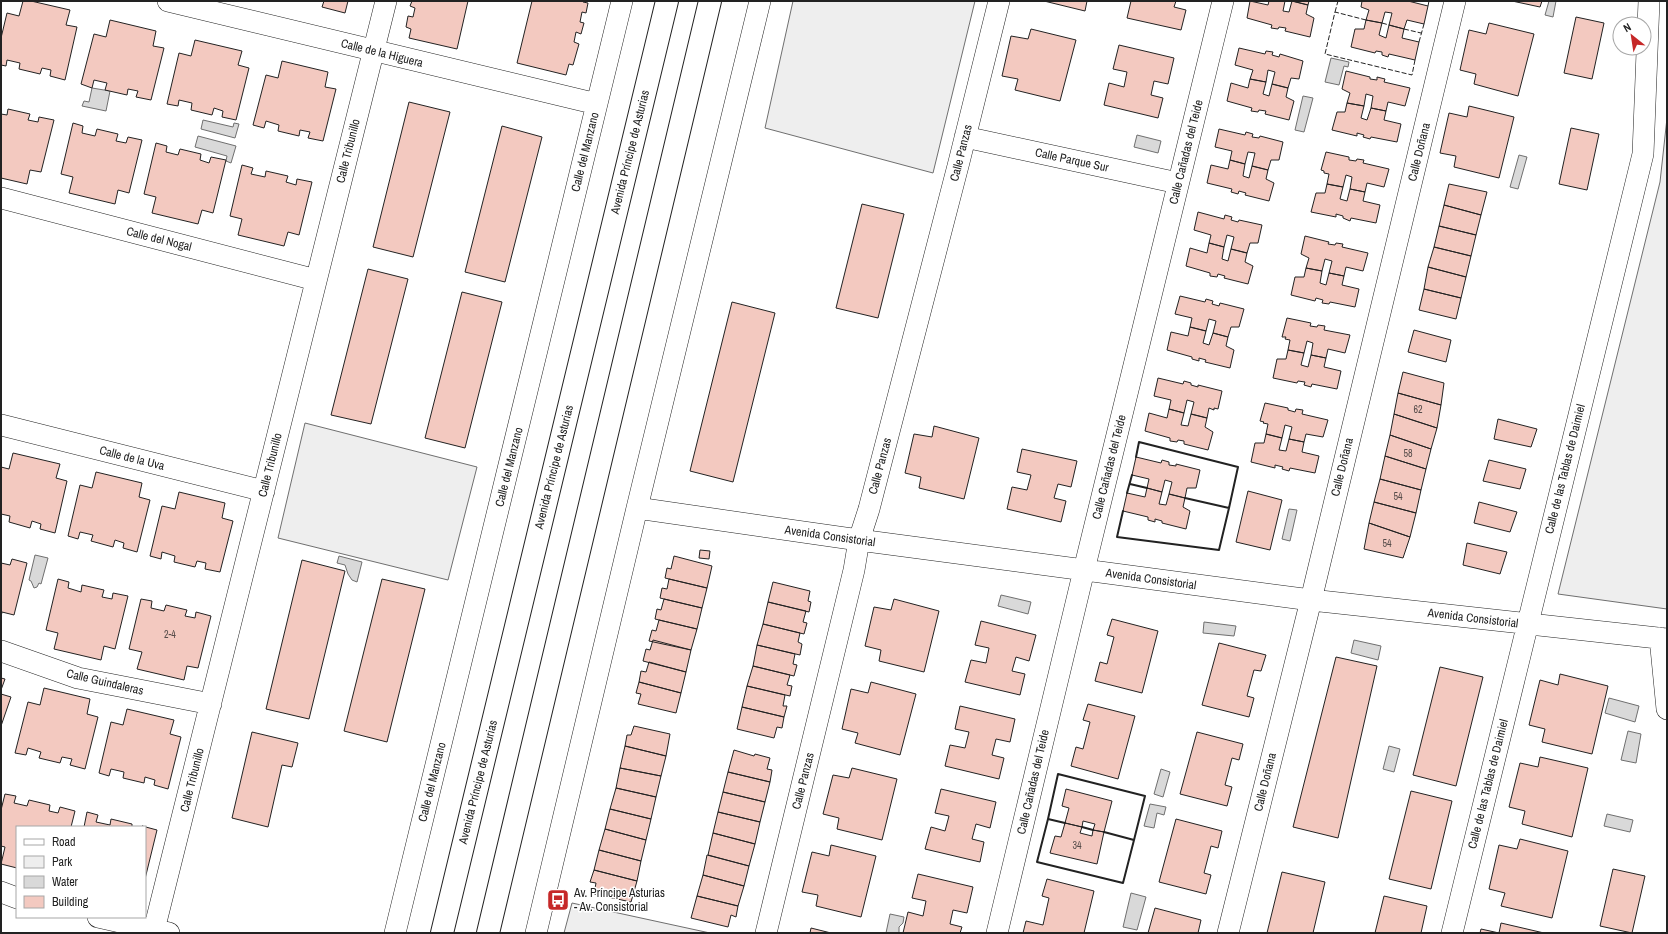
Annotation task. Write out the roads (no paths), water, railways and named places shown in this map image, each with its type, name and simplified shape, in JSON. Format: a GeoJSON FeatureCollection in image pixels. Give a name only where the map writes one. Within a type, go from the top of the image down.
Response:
{"type":"FeatureCollection","features":[{"type":"Feature","properties":{"kind":"street","name":"Calle de la Higuera"},"geometry":{"type":"LineString","coordinates":[[168,1],[596,104]]}},
{"type":"Feature","properties":{"kind":"street","name":"Calle Tribunillo"},"geometry":{"type":"LineString","coordinates":[[161,931],[211,704],[386,1]]}},
{"type":"Feature","properties":{"kind":"street","name":"Calle del Manzano"},"geometry":{"type":"LineString","coordinates":[[395,933],[622,1]]}},
{"type":"Feature","properties":{"kind":"street","name":"Avenida Príncipe de Asturias"},"geometry":{"type":"LineString","coordinates":[[442,933],[666,1]]}},
{"type":"Feature","properties":{"kind":"street"},"geometry":{"type":"LineString","coordinates":[[488,933],[710,1]]}},
{"type":"Feature","properties":{"kind":"street"},"geometry":{"type":"LineString","coordinates":[[536,933],[760,1]]}},
{"type":"Feature","properties":{"kind":"street","name":"Calle Panzas"},"geometry":{"type":"LineString","coordinates":[[766,933],[852,578],[859,540],[873,494],[999,1]]}},
{"type":"Feature","properties":{"kind":"street","name":"Calle Cañadas del Teide"},"geometry":{"type":"LineString","coordinates":[[997,933],[1223,1]]}},
{"type":"Feature","properties":{"kind":"street","name":"Calle Doñana"},"geometry":{"type":"LineString","coordinates":[[1228,933],[1311,600],[1455,1]]}},
{"type":"Feature","properties":{"kind":"street","name":"Calle de las Tablas de Daimiel"},"geometry":{"type":"LineString","coordinates":[[1452,933],[1643,154],[1649,1]]}},
{"type":"Feature","properties":{"kind":"street","name":"Calle Parque Sur"},"geometry":{"type":"LineString","coordinates":[[965,137],[1178,183]]}},
{"type":"Feature","properties":{"kind":"street","name":"Calle del Nogal"},"geometry":{"type":"LineString","coordinates":[[1,198],[316,280]]}},
{"type":"Feature","properties":{"kind":"street","name":"Calle de la Uva"},"geometry":{"type":"LineString","coordinates":[[1,425],[264,491]]}},
{"type":"Feature","properties":{"kind":"street","name":"Avenida Consistorial"},"geometry":{"type":"LineString","coordinates":[[637,508],[859,540],[1311,600],[1664,639]]}},
{"type":"Feature","properties":{"kind":"street"},"geometry":{"type":"LineString","coordinates":[[1664,639],[1667,709]]}},
{"type":"Feature","properties":{"kind":"street","name":"Calle Guindaleras"},"geometry":{"type":"LineString","coordinates":[[1,651],[78,678],[211,704]]}},
{"type":"Feature","properties":{"kind":"street"},"geometry":{"type":"LineString","coordinates":[[1,892],[16,898]]}},
{"type":"Feature","properties":{"kind":"street"},"geometry":{"type":"LineString","coordinates":[[102,918],[161,931]]}},
{"type":"Feature","properties":{"kind":"water"},"geometry":{"type":"Polygon","coordinates":[[[1549,1],[1556,1],[1553,17],[1545,15],[1549,1]]]}},
{"type":"Feature","properties":{"kind":"water"},"geometry":{"type":"Polygon","coordinates":[[[1331,58],[1349,62],[1348,67],[1344,66],[1339,85],[1325,82],[1331,58]]]}},
{"type":"Feature","properties":{"kind":"water"},"geometry":{"type":"Polygon","coordinates":[[[92,88],[110,91],[106,111],[82,106],[84,101],[89,102],[92,88]]]}},
{"type":"Feature","properties":{"kind":"water"},"geometry":{"type":"Polygon","coordinates":[[[1303,96],[1313,98],[1304,132],[1295,130],[1303,96]]]}},
{"type":"Feature","properties":{"kind":"water"},"geometry":{"type":"Polygon","coordinates":[[[203,120],[233,127],[234,123],[239,124],[235,138],[201,129],[203,120]]]}},
{"type":"Feature","properties":{"kind":"water"},"geometry":{"type":"Polygon","coordinates":[[[1137,135],[1161,141],[1158,153],[1134,147],[1137,135]]]}},
{"type":"Feature","properties":{"kind":"water"},"geometry":{"type":"Polygon","coordinates":[[[198,136],[236,146],[231,163],[226,161],[227,156],[195,147],[198,136]]]}},
{"type":"Feature","properties":{"kind":"water"},"geometry":{"type":"Polygon","coordinates":[[[1519,155],[1527,157],[1518,189],[1510,187],[1519,155]]]}},
{"type":"Feature","properties":{"kind":"water"},"geometry":{"type":"Polygon","coordinates":[[[1289,509],[1297,510],[1290,541],[1282,539],[1289,509]]]}},
{"type":"Feature","properties":{"kind":"water"},"geometry":{"type":"Polygon","coordinates":[[[35,555],[48,558],[41,584],[39,583],[37,587],[34,588],[29,580],[35,555]]]}},
{"type":"Feature","properties":{"kind":"water"},"geometry":{"type":"Polygon","coordinates":[[[339,556],[362,562],[357,582],[352,580],[345,565],[337,563],[339,556]]]}},
{"type":"Feature","properties":{"kind":"water"},"geometry":{"type":"Polygon","coordinates":[[[1001,595],[1031,602],[1028,614],[998,606],[1001,595]]]}},
{"type":"Feature","properties":{"kind":"water"},"geometry":{"type":"Polygon","coordinates":[[[1204,622],[1236,626],[1234,636],[1203,633],[1204,622]]]}},
{"type":"Feature","properties":{"kind":"water"},"geometry":{"type":"Polygon","coordinates":[[[1354,640],[1381,646],[1378,660],[1351,653],[1354,640]]]}},
{"type":"Feature","properties":{"kind":"water"},"geometry":{"type":"Polygon","coordinates":[[[1609,698],[1639,706],[1635,722],[1605,713],[1609,698]]]}},
{"type":"Feature","properties":{"kind":"water"},"geometry":{"type":"Polygon","coordinates":[[[1628,731],[1641,734],[1636,763],[1621,760],[1628,731]]]}},
{"type":"Feature","properties":{"kind":"water"},"geometry":{"type":"Polygon","coordinates":[[[1389,746],[1400,749],[1394,772],[1383,769],[1389,746]]]}},
{"type":"Feature","properties":{"kind":"water"},"geometry":{"type":"Polygon","coordinates":[[[1161,769],[1170,772],[1163,797],[1154,794],[1161,769]]]}},
{"type":"Feature","properties":{"kind":"water"},"geometry":{"type":"Polygon","coordinates":[[[1150,804],[1166,807],[1164,815],[1157,813],[1154,828],[1144,826],[1150,804]]]}},
{"type":"Feature","properties":{"kind":"water"},"geometry":{"type":"Polygon","coordinates":[[[1607,814],[1633,820],[1630,832],[1604,826],[1607,814]]]}},
{"type":"Feature","properties":{"kind":"water"},"geometry":{"type":"Polygon","coordinates":[[[1131,893],[1146,897],[1137,930],[1123,927],[1131,893]]]}},
{"type":"Feature","properties":{"kind":"water"},"geometry":{"type":"Polygon","coordinates":[[[890,914],[904,917],[903,923],[899,927],[899,933],[886,933],[890,914]]]}},
{"type":"Feature","properties":{"kind":"place","name":"Av. Príncipe Asturias - Av. Consistorial"},"geometry":{"type":"Point","coordinates":[558,900]}}]}
